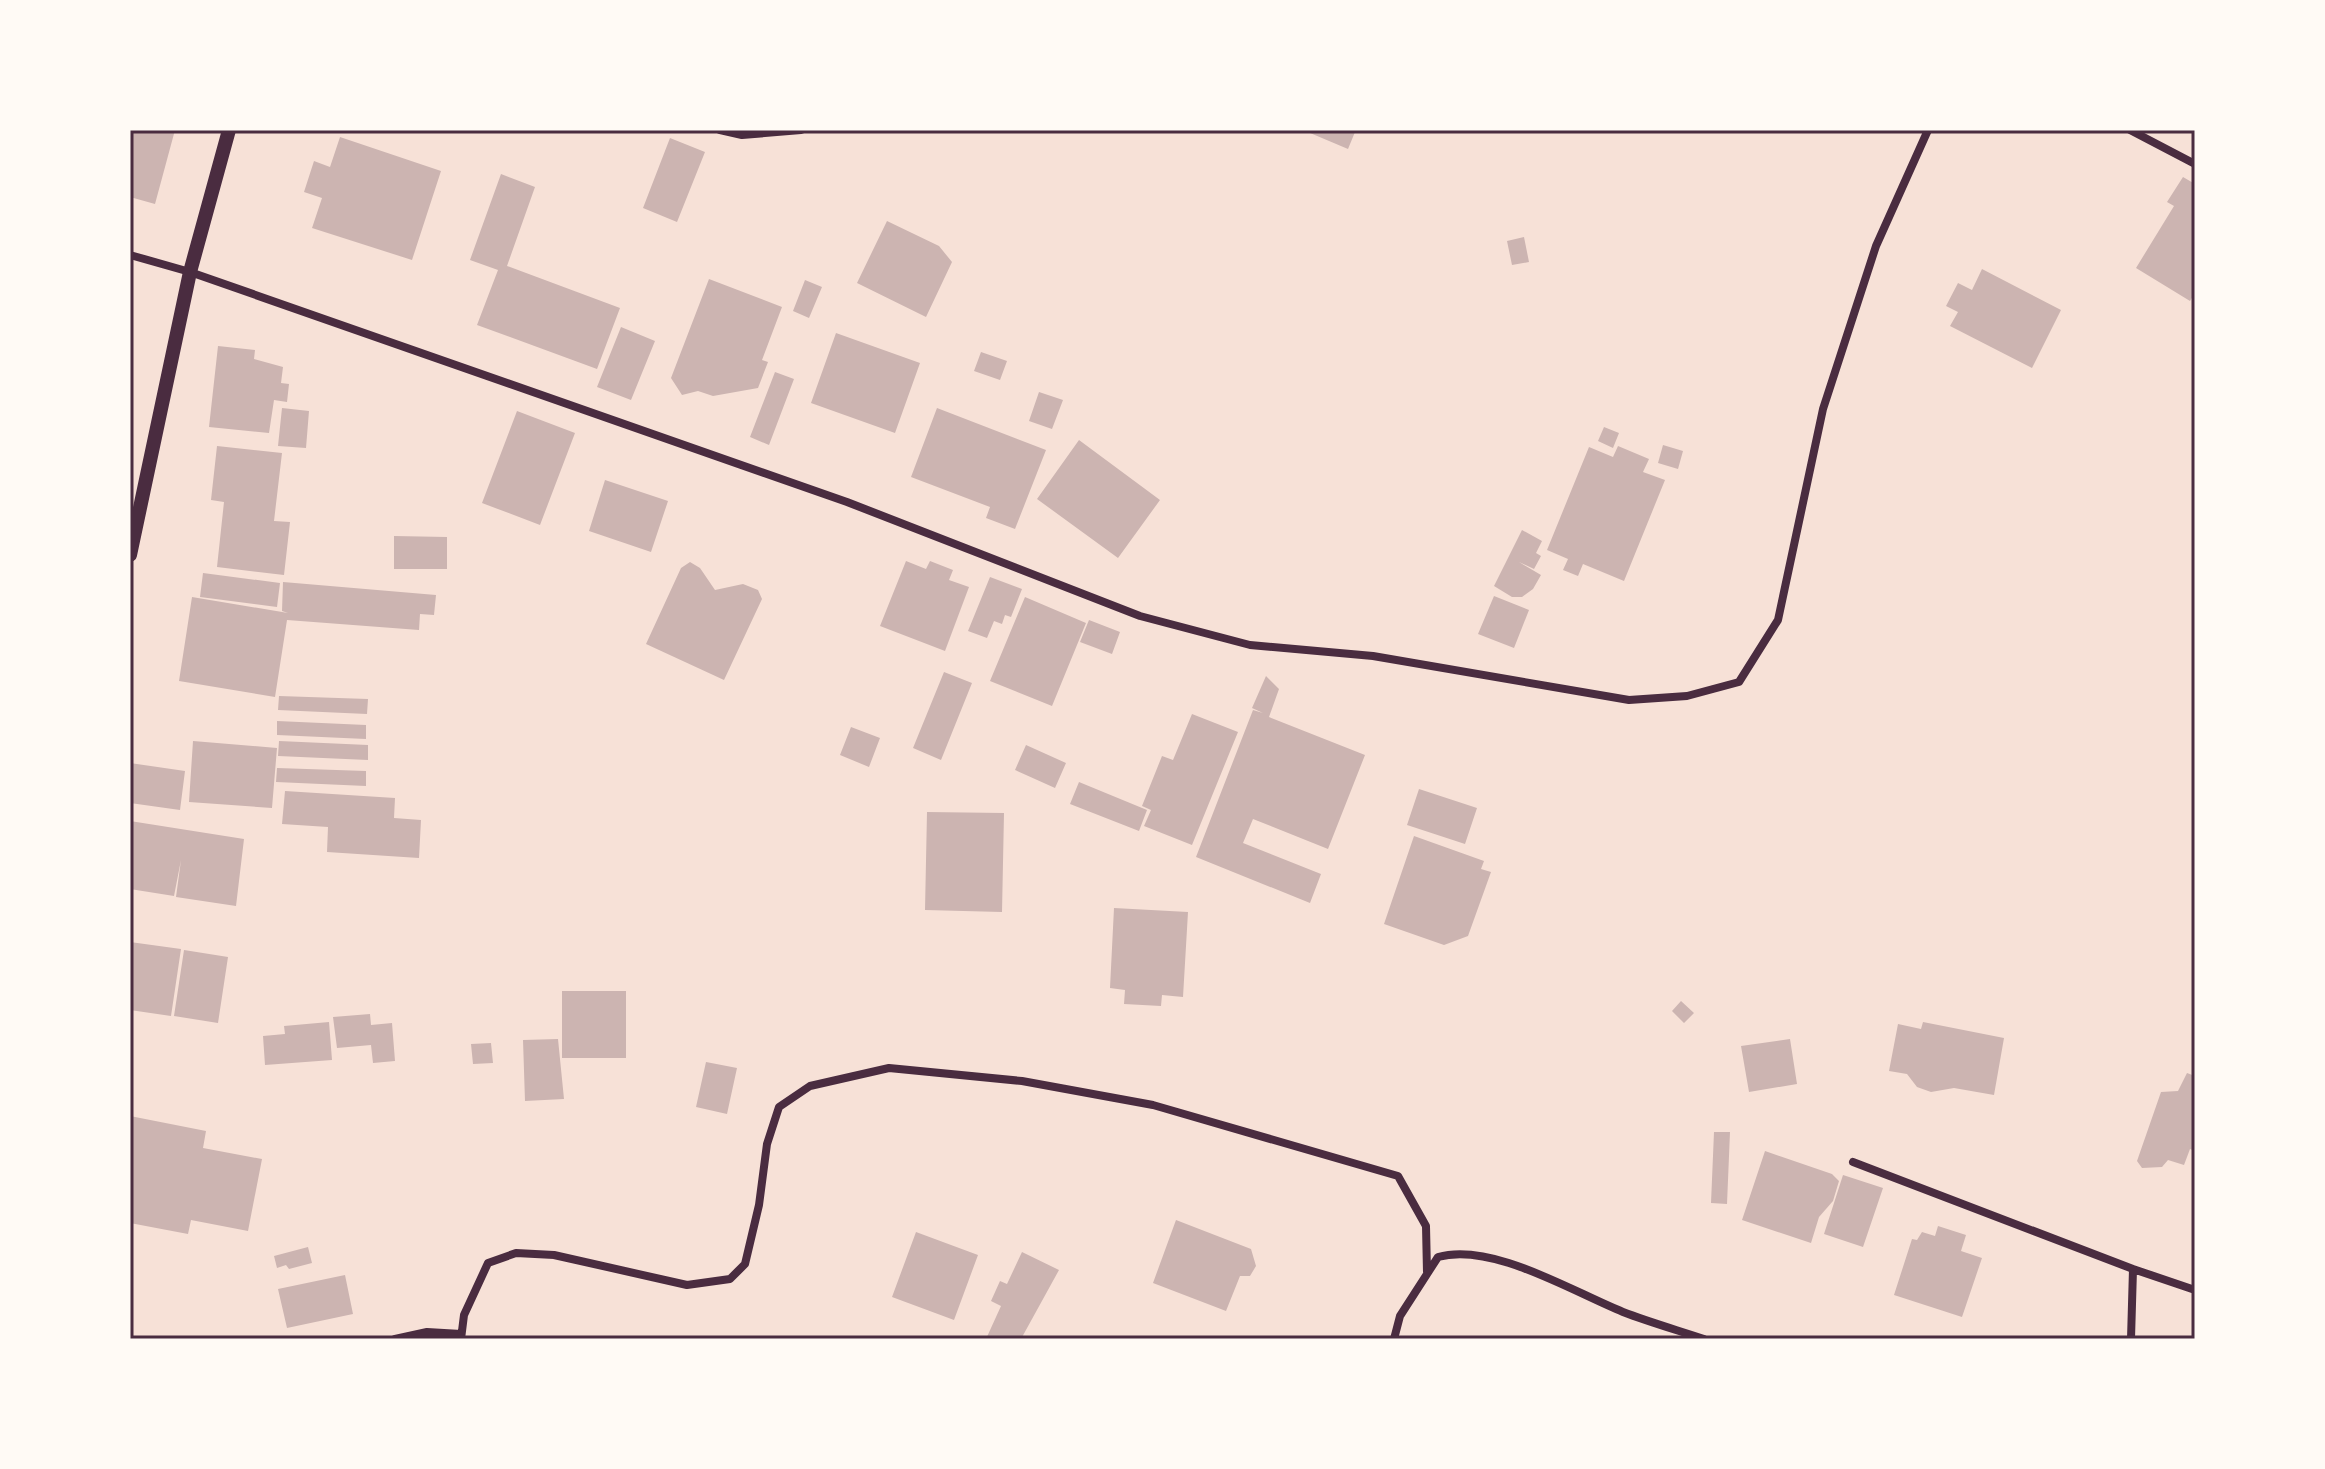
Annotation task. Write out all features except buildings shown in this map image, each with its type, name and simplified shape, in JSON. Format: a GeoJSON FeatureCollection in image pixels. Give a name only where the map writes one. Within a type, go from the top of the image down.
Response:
{"type":"FeatureCollection","features":[{"type":"Feature","properties":{"kind":"street"},"geometry":{"type":"LineString","coordinates":[[130,555],[190,272],[229,130]]}},
{"type":"Feature","properties":{"kind":"street"},"geometry":{"type":"LineString","coordinates":[[720,130],[742,135],[801,130]]}},
{"type":"Feature","properties":{"kind":"street"},"geometry":{"type":"LineString","coordinates":[[130,255],[190,272],[847,502],[1140,616],[1250,645],[1373,656],[1629,700],[1687,696],[1739,682],[1778,620],[1823,409],[1876,246],[1928,130]]}},
{"type":"Feature","properties":{"kind":"street"},"geometry":{"type":"LineString","coordinates":[[2130,130],[2195,164]]}},
{"type":"Feature","properties":{"kind":"street"},"geometry":{"type":"LineString","coordinates":[[395,1339],[427,1332],[461,1336],[464,1315],[488,1263],[516,1253],[554,1255],[687,1285],[730,1279],[745,1264],[759,1205],[767,1144],[779,1107],[810,1086],[889,1068],[1022,1081],[1153,1105],[1398,1176],[1426,1226],[1427,1272]]}},
{"type":"Feature","properties":{"kind":"street"},"geometry":{"type":"LineString","coordinates":[[1853,1162],[2195,1290]]}},
{"type":"Feature","properties":{"kind":"street"},"geometry":{"type":"LineString","coordinates":[[1394,1339],[1400,1316],[1427,1272],[1438,1257],[1455,1252],[1492,1258],[1623,1312],[1704,1339]]}},
{"type":"Feature","properties":{"kind":"street"},"geometry":{"type":"LineString","coordinates":[[2131,1339],[2133,1269]]}}]}
